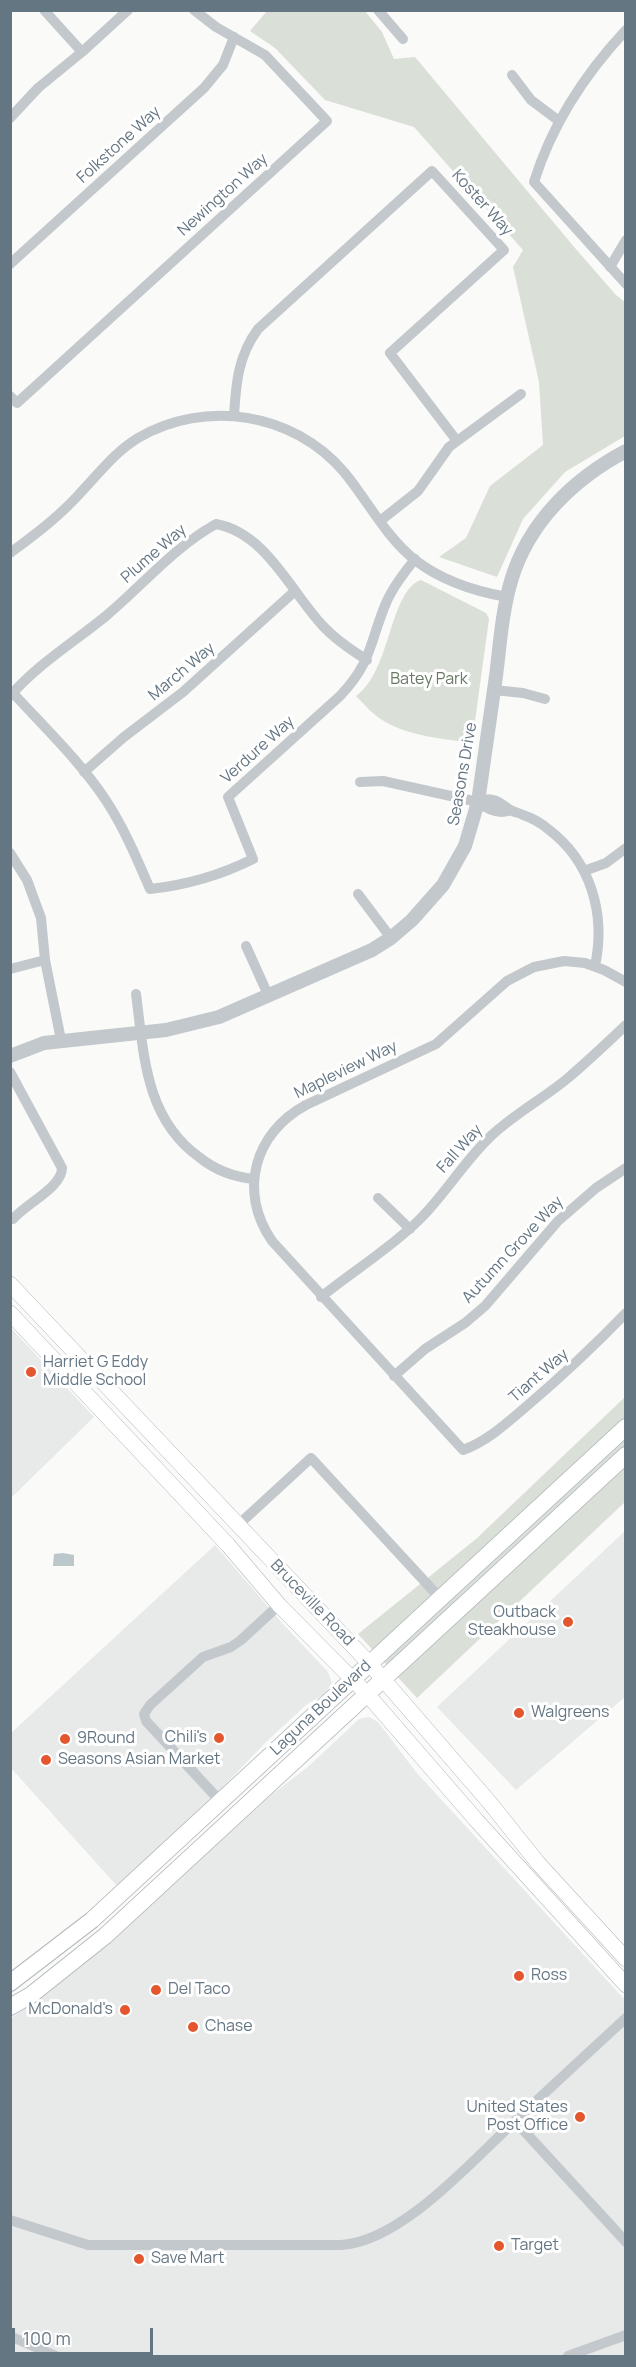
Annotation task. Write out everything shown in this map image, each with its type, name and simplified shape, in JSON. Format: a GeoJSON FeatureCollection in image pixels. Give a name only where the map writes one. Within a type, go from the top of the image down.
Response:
{"type":"FeatureCollection","features":[{"type":"Feature","properties":{"kind":"main road","name":"Bruceville Road"},"geometry":{"type":"LineString","coordinates":[[10,1284],[369,1663],[490,1803],[538,1863],[626,1959]]}},
{"type":"Feature","properties":{"kind":"main road","name":"Bruceville Road"},"geometry":{"type":"LineString","coordinates":[[10,1312],[228,1545],[279,1605],[367,1694],[484,1829],[626,1985]]}},
{"type":"Feature","properties":{"kind":"main road","name":"Laguna Boulevard"},"geometry":{"type":"LineString","coordinates":[[10,1983],[59,1947],[119,1895],[626,1427]]}},
{"type":"Feature","properties":{"kind":"main road","name":"Laguna Boulevard"},"geometry":{"type":"LineString","coordinates":[[10,2007],[31,1995],[105,1936],[626,1455]]}},
{"type":"Feature","properties":{"kind":"main road"},"geometry":{"type":"LineString","coordinates":[[31,1995],[30,1988],[34,1978],[90,1934],[117,1909],[119,1895]]}},
{"type":"Feature","properties":{"kind":"street"},"geometry":{"type":"LineString","coordinates":[[44,10],[82,52]]}},
{"type":"Feature","properties":{"kind":"street"},"geometry":{"type":"LineString","coordinates":[[10,118],[38,88],[128,10]]}},
{"type":"Feature","properties":{"kind":"street","name":"Newington Way"},"geometry":{"type":"LineString","coordinates":[[10,396],[16,403],[327,121],[265,54],[216,27],[194,10]]}},
{"type":"Feature","properties":{"kind":"street"},"geometry":{"type":"LineString","coordinates":[[378,10],[403,39]]}},
{"type":"Feature","properties":{"kind":"street"},"geometry":{"type":"LineString","coordinates":[[626,30],[586,76],[559,121],[542,156],[534,182],[626,284]]}},
{"type":"Feature","properties":{"kind":"street","name":"Folkstone Way"},"geometry":{"type":"LineString","coordinates":[[10,264],[204,88],[223,65],[234,37]]}},
{"type":"Feature","properties":{"kind":"street"},"geometry":{"type":"LineString","coordinates":[[512,75],[531,100],[559,121]]}},
{"type":"Feature","properties":{"kind":"street","name":"Koster Way"},"geometry":{"type":"LineString","coordinates":[[234,416],[238,368],[246,347],[258,329],[432,171],[504,250],[390,353],[457,441]]}},
{"type":"Feature","properties":{"kind":"street"},"geometry":{"type":"LineString","coordinates":[[610,267],[626,240]]}},
{"type":"Feature","properties":{"kind":"street"},"geometry":{"type":"LineString","coordinates":[[380,521],[418,491],[442,454],[520,394]]}},
{"type":"Feature","properties":{"kind":"street"},"geometry":{"type":"LineString","coordinates":[[10,553],[64,510],[111,459],[137,439],[178,421],[211,415],[234,416],[261,420],[283,427],[321,450],[345,474],[397,543],[415,560],[459,585],[507,597]]}},
{"type":"Feature","properties":{"kind":"street","name":"Seasons Drive"},"geometry":{"type":"LineString","coordinates":[[10,1056],[44,1043],[141,1033],[219,1017],[352,961],[391,938],[428,904],[443,885],[465,846],[478,802],[507,597],[514,570],[535,532],[562,497],[588,473],[626,451]]}},
{"type":"Feature","properties":{"kind":"street","name":"Plume Way"},"geometry":{"type":"LineString","coordinates":[[12,695],[55,654],[132,593],[171,555],[216,524],[228,526],[256,546],[272,561],[332,635],[367,660]]}},
{"type":"Feature","properties":{"kind":"street","name":"Verdure Way"},"geometry":{"type":"LineString","coordinates":[[12,695],[84,772],[106,801],[122,827],[150,890],[198,882],[253,859],[228,797],[340,696],[355,679],[367,660],[386,603],[396,584],[415,560]]}},
{"type":"Feature","properties":{"kind":"street","name":"March Way"},"geometry":{"type":"LineString","coordinates":[[84,772],[124,737],[183,692],[296,591]]}},
{"type":"Feature","properties":{"kind":"street"},"geometry":{"type":"LineString","coordinates":[[494,690],[545,699]]}},
{"type":"Feature","properties":{"kind":"street"},"geometry":{"type":"LineString","coordinates":[[360,782],[383,781],[478,802],[485,798],[498,801],[547,828],[564,843],[584,871],[592,888],[599,921],[599,944],[595,966]]}},
{"type":"Feature","properties":{"kind":"street"},"geometry":{"type":"LineString","coordinates":[[584,871],[606,863],[626,848]]}},
{"type":"Feature","properties":{"kind":"street"},"geometry":{"type":"LineString","coordinates":[[10,853],[27,880],[41,918],[45,960],[61,1040]]}},
{"type":"Feature","properties":{"kind":"street"},"geometry":{"type":"LineString","coordinates":[[358,894],[391,938]]}},
{"type":"Feature","properties":{"kind":"street"},"geometry":{"type":"LineString","coordinates":[[246,946],[269,997]]}},
{"type":"Feature","properties":{"kind":"street"},"geometry":{"type":"LineString","coordinates":[[10,969],[45,960]]}},
{"type":"Feature","properties":{"kind":"street","name":"Mapleview Way"},"geometry":{"type":"LineString","coordinates":[[463,1450],[321,1297],[266,1232],[257,1212],[254,1179],[257,1162],[266,1142],[279,1124],[296,1110],[436,1044],[507,981],[525,970],[554,962],[575,962],[595,966],[626,982]]}},
{"type":"Feature","properties":{"kind":"street"},"geometry":{"type":"LineString","coordinates":[[136,994],[150,1089],[158,1110],[170,1129],[184,1146],[211,1166],[232,1175],[254,1179]]}},
{"type":"Feature","properties":{"kind":"street","name":"Fall Way"},"geometry":{"type":"LineString","coordinates":[[321,1297],[391,1246],[410,1229],[491,1135],[569,1077],[626,1025]]}},
{"type":"Feature","properties":{"kind":"street"},"geometry":{"type":"LineString","coordinates":[[10,1072],[62,1168],[62,1176],[55,1185],[28,1203],[13,1219]]}},
{"type":"Feature","properties":{"kind":"street","name":"Autumn Grove Way"},"geometry":{"type":"LineString","coordinates":[[394,1376],[425,1349],[465,1323],[485,1306],[558,1221],[596,1188],[626,1168]]}},
{"type":"Feature","properties":{"kind":"street"},"geometry":{"type":"LineString","coordinates":[[378,1198],[410,1229]]}},
{"type":"Feature","properties":{"kind":"street","name":"Tiant Way"},"geometry":{"type":"LineString","coordinates":[[463,1450],[480,1444],[518,1413],[582,1359],[626,1313]]}},
{"type":"Feature","properties":{"kind":"street"},"geometry":{"type":"LineString","coordinates":[[237,1526],[311,1458],[440,1598]]}},
{"type":"Feature","properties":{"kind":"street"},"geometry":{"type":"LineString","coordinates":[[221,1802],[146,1722],[145,1711],[203,1657],[226,1649],[241,1640],[279,1605]]}},
{"type":"Feature","properties":{"kind":"street"},"geometry":{"type":"LineString","coordinates":[[10,2220],[88,2245],[360,2243],[393,2226],[431,2199],[626,2018]]}},
{"type":"Feature","properties":{"kind":"street"},"geometry":{"type":"LineString","coordinates":[[515,2121],[626,2242]]}},
{"type":"Feature","properties":{"kind":"street"},"geometry":{"type":"LineString","coordinates":[[568,2356],[626,2335]]}},
{"type":"Feature","properties":{"kind":"street"},"geometry":{"type":"LineString","coordinates":[[10,2336],[56,2356]]}},
{"type":"Feature","properties":{"kind":"shaded area","name":"Harriet G Eddy Middle School"},"geometry":{"type":"Polygon","coordinates":[[[11,1328],[94,1417],[11,1498],[11,1328]]]}},
{"type":"Feature","properties":{"kind":"shaded area"},"geometry":{"type":"Polygon","coordinates":[[[625,1531],[625,1697],[516,1790],[437,1707],[625,1531]]]}},
{"type":"Feature","properties":{"kind":"shaded area"},"geometry":{"type":"Polygon","coordinates":[[[215,1545],[328,1672],[332,1683],[324,1694],[306,1705],[266,1742],[219,1791],[117,1886],[11,1768],[11,1733],[215,1545]]]}},
{"type":"Feature","properties":{"kind":"shaded area"},"geometry":{"type":"Polygon","coordinates":[[[54,1554],[74,1555],[74,1566],[53,1566],[54,1554]]]}},
{"type":"Feature","properties":{"kind":"shaded area"},"geometry":{"type":"Polygon","coordinates":[[[369,1717],[378,1722],[416,1772],[625,2000],[625,2355],[11,2356],[11,2018],[44,1996],[127,1926],[359,1719],[369,1717]]]}},
{"type":"Feature","properties":{"kind":"green space"},"geometry":{"type":"Polygon","coordinates":[[[267,11],[365,11],[382,32],[394,59],[415,57],[575,248],[616,295],[625,302],[625,436],[565,472],[523,519],[497,577],[439,557],[466,538],[490,486],[543,445],[539,382],[513,267],[523,250],[414,127],[325,100],[275,48],[250,31],[267,11]]]}},
{"type":"Feature","properties":{"kind":"green space","name":"Batey Park"},"geometry":{"type":"Polygon","coordinates":[[[421,580],[486,613],[489,619],[472,743],[427,736],[394,726],[376,716],[356,696],[368,685],[376,669],[402,599],[410,587],[421,580]]]}},
{"type":"Feature","properties":{"kind":"green space"},"geometry":{"type":"Polygon","coordinates":[[[625,1397],[625,1502],[417,1698],[358,1634],[476,1539],[625,1397]]]}},
{"type":"Feature","properties":{"kind":"place","name":"Harriet G Eddy Middle School"},"geometry":{"type":"Point","coordinates":[31,1372]}},
{"type":"Feature","properties":{"kind":"place","name":"Outback Steakhouse"},"geometry":{"type":"Point","coordinates":[568,1622]}},
{"type":"Feature","properties":{"kind":"place","name":"Walgreens"},"geometry":{"type":"Point","coordinates":[519,1713]}},
{"type":"Feature","properties":{"kind":"place","name":"Chili's"},"geometry":{"type":"Point","coordinates":[219,1738]}},
{"type":"Feature","properties":{"kind":"place","name":"9Round"},"geometry":{"type":"Point","coordinates":[65,1739]}},
{"type":"Feature","properties":{"kind":"place","name":"Seasons Asian Market"},"geometry":{"type":"Point","coordinates":[46,1760]}},
{"type":"Feature","properties":{"kind":"place","name":"Ross"},"geometry":{"type":"Point","coordinates":[519,1976]}},
{"type":"Feature","properties":{"kind":"place","name":"Del Taco"},"geometry":{"type":"Point","coordinates":[156,1990]}},
{"type":"Feature","properties":{"kind":"place","name":"McDonald's"},"geometry":{"type":"Point","coordinates":[125,2010]}},
{"type":"Feature","properties":{"kind":"place","name":"Chase"},"geometry":{"type":"Point","coordinates":[193,2027]}},
{"type":"Feature","properties":{"kind":"place","name":"United States Post Office"},"geometry":{"type":"Point","coordinates":[580,2117]}},
{"type":"Feature","properties":{"kind":"place","name":"Target"},"geometry":{"type":"Point","coordinates":[499,2246]}},
{"type":"Feature","properties":{"kind":"place","name":"Save Mart"},"geometry":{"type":"Point","coordinates":[139,2259]}}]}
